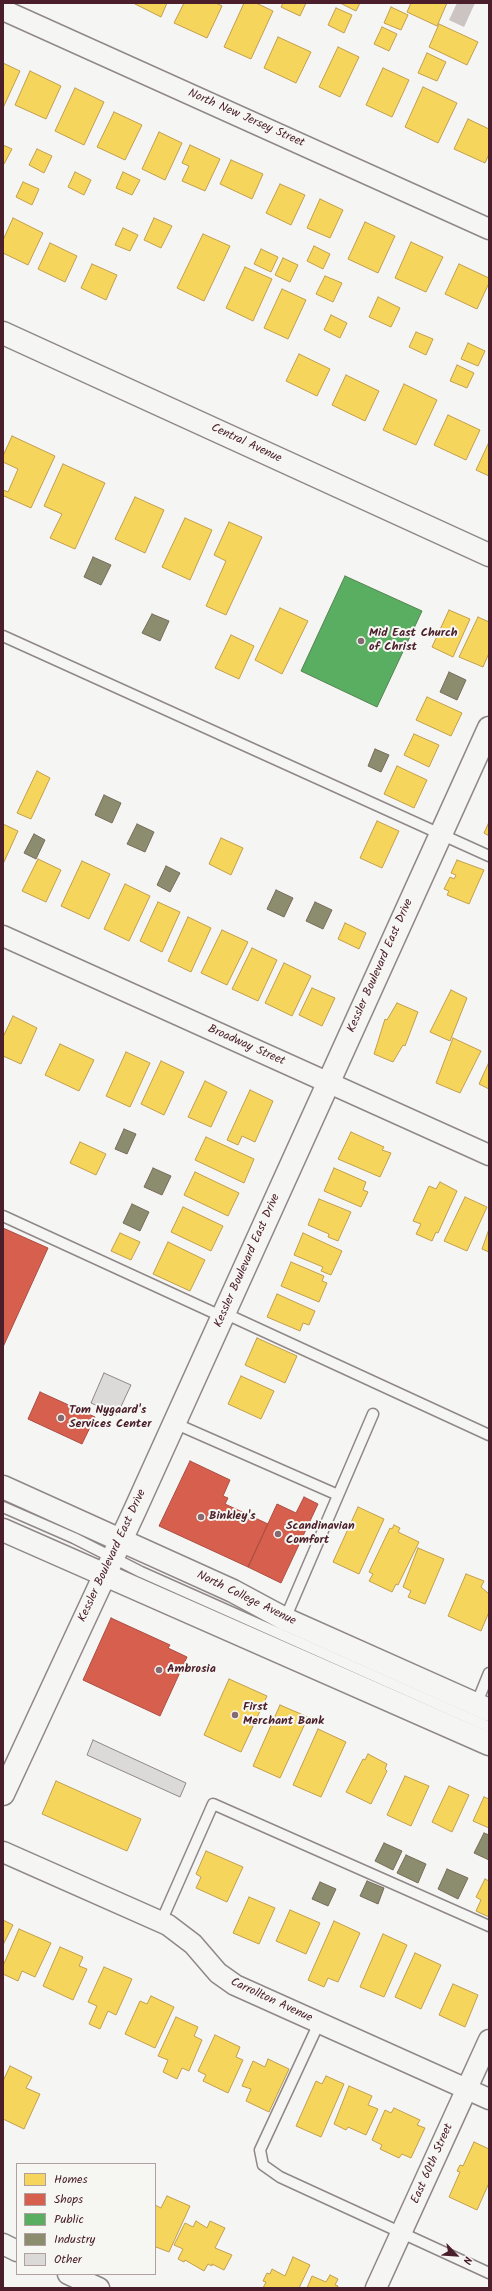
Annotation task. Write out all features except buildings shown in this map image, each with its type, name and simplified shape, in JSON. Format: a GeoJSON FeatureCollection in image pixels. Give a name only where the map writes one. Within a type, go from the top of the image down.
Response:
{"type":"FeatureCollection","features":[{"type":"Feature","properties":{"kind":"main road","name":"Central Avenue"},"geometry":{"type":"LineString","coordinates":[[3,333],[489,555]]}},
{"type":"Feature","properties":{"kind":"main road","name":"Kessler Boulevard East Drive"},"geometry":{"type":"LineString","coordinates":[[3,1794],[174,1423],[489,728]]}},
{"type":"Feature","properties":{"kind":"main road","name":"North College Avenue"},"geometry":{"type":"LineString","coordinates":[[3,1487],[112,1558],[489,1744]]}},
{"type":"Feature","properties":{"kind":"main road","name":"North College Avenue"},"geometry":{"type":"LineString","coordinates":[[3,1530],[233,1591],[285,1619],[482,1708]]}},
{"type":"Feature","properties":{"kind":"street","name":"North New Jersey Street"},"geometry":{"type":"LineString","coordinates":[[3,10],[489,229]]}},
{"type":"Feature","properties":{"kind":"street","name":"Broadway Street"},"geometry":{"type":"LineString","coordinates":[[3,936],[489,1155]]}},
{"type":"Feature","properties":{"kind":"street","name":"Carrollton Avenue"},"geometry":{"type":"LineString","coordinates":[[3,1852],[161,1922],[182,1934],[218,1973],[235,1985],[489,2099]]}},
{"type":"Feature","properties":{"kind":"street","name":"East 60th Street"},"geometry":{"type":"LineString","coordinates":[[376,2288],[489,2040]]}},
{"type":"Feature","properties":{"kind":"street"},"geometry":{"type":"LineString","coordinates":[[3,2244],[16,2250]]}},
{"type":"Feature","properties":{"kind":"street"},"geometry":{"type":"LineString","coordinates":[[70,2275],[98,2288]]}},
{"type":"Feature","properties":{"kind":"lane"},"geometry":{"type":"LineString","coordinates":[[3,636],[489,856]]}},
{"type":"Feature","properties":{"kind":"lane"},"geometry":{"type":"LineString","coordinates":[[3,1216],[489,1435]]}},
{"type":"Feature","properties":{"kind":"lane"},"geometry":{"type":"LineString","coordinates":[[285,1619],[373,1414]]}},
{"type":"Feature","properties":{"kind":"lane"},"geometry":{"type":"LineString","coordinates":[[174,1423],[338,1495]]}},
{"type":"Feature","properties":{"kind":"lane","name":"North College Avenue"},"geometry":{"type":"LineString","coordinates":[[3,1507],[112,1558],[489,1728]]}},
{"type":"Feature","properties":{"kind":"lane"},"geometry":{"type":"LineString","coordinates":[[482,1708],[489,1673]]}},
{"type":"Feature","properties":{"kind":"lane"},"geometry":{"type":"LineString","coordinates":[[161,1922],[213,1804],[489,1926]]}},
{"type":"Feature","properties":{"kind":"lane"},"geometry":{"type":"LineString","coordinates":[[319,2023],[260,2150],[263,2165],[280,2177],[489,2273]]}},
{"type":"Feature","properties":{"kind":"shaded area"},"geometry":{"type":"Polygon","coordinates":[[[457,3],[475,3],[464,27],[449,20],[457,3]]]}},
{"type":"Feature","properties":{"kind":"place","name":"Mid East Church of Christ"},"geometry":{"type":"Point","coordinates":[361,641]}},
{"type":"Feature","properties":{"kind":"place","name":"Tom Nygaard's Services Center"},"geometry":{"type":"Point","coordinates":[61,1418]}},
{"type":"Feature","properties":{"kind":"place","name":"Binkley's"},"geometry":{"type":"Point","coordinates":[201,1517]}},
{"type":"Feature","properties":{"kind":"place","name":"Scandinavian Comfort"},"geometry":{"type":"Point","coordinates":[278,1534]}},
{"type":"Feature","properties":{"kind":"place","name":"Ambrosia"},"geometry":{"type":"Point","coordinates":[159,1670]}},
{"type":"Feature","properties":{"kind":"place","name":"First Merchant Bank"},"geometry":{"type":"Point","coordinates":[235,1715]}}]}
